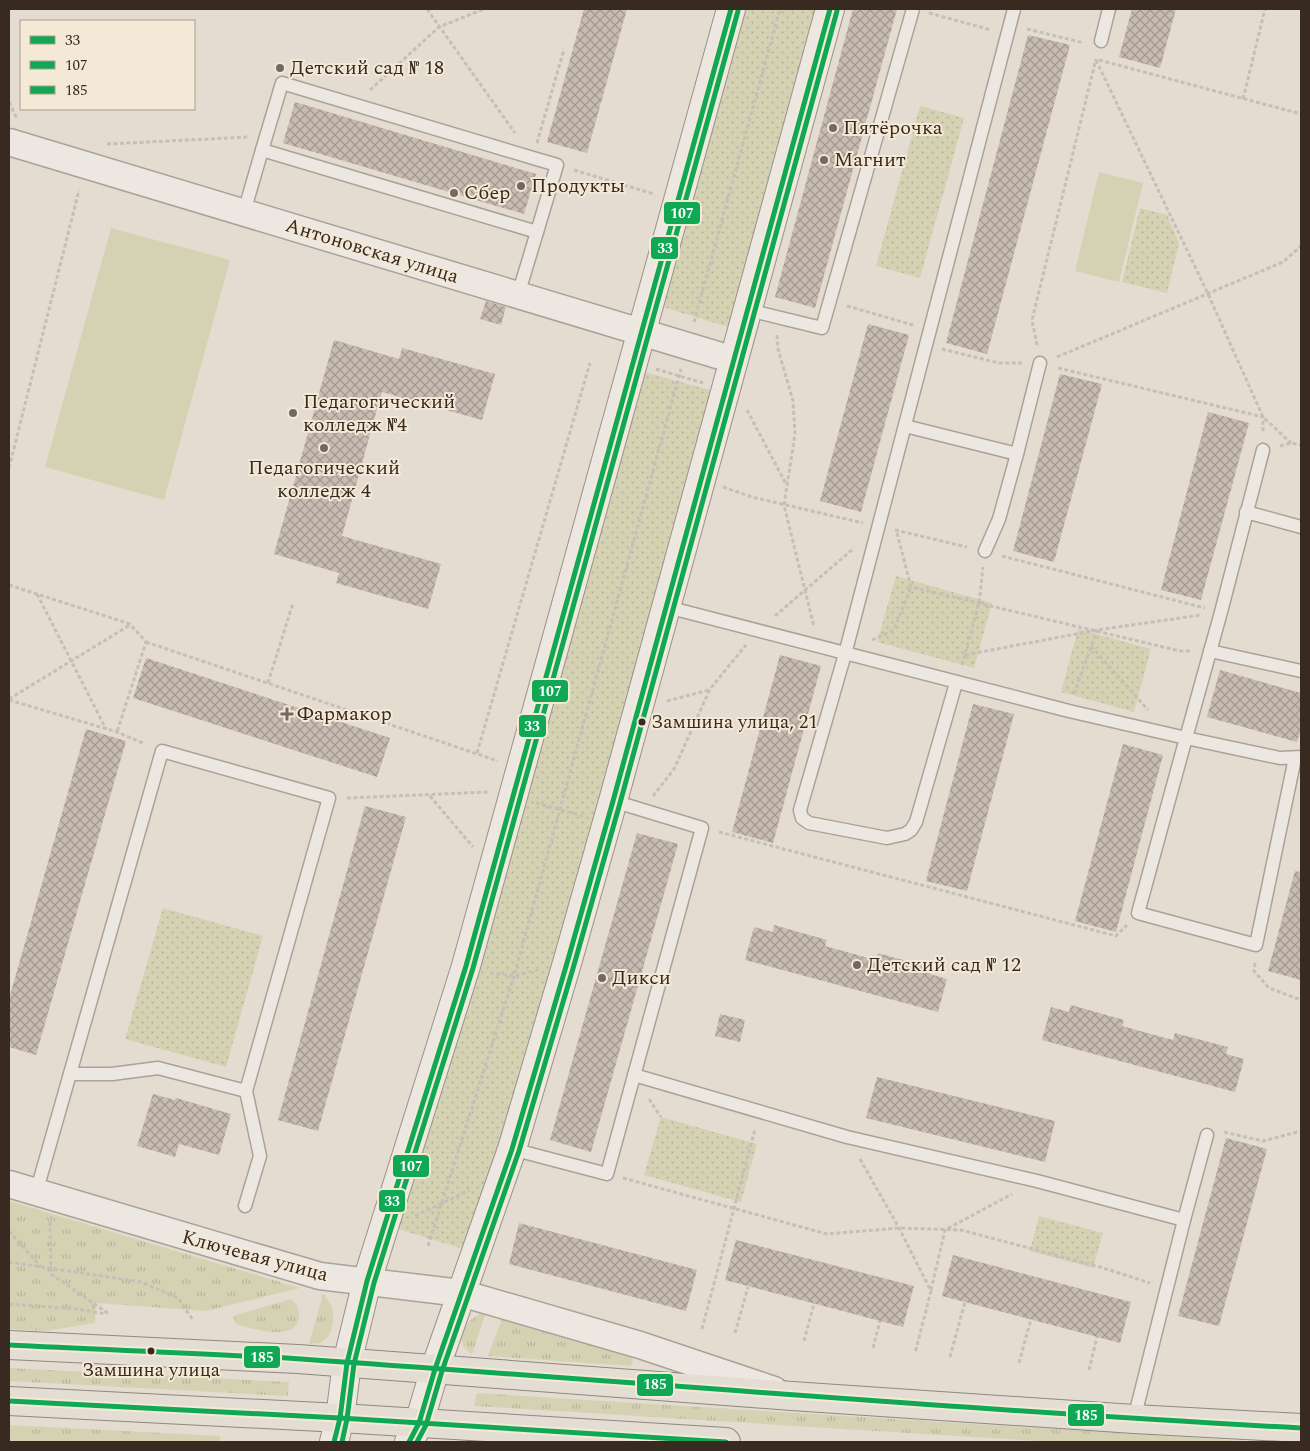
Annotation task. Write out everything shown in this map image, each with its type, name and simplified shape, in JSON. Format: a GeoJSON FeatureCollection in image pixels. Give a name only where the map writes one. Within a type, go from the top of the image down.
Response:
{"type":"FeatureCollection","features":[{"type":"Feature","properties":{"kind":"main road"},"geometry":{"type":"LineString","coordinates":[[9,1345],[347,1362],[792,1396],[1301,1428]]}},
{"type":"Feature","properties":{"kind":"main road"},"geometry":{"type":"LineString","coordinates":[[9,1401],[337,1430],[726,1442]]}},
{"type":"Feature","properties":{"kind":"street"},"geometry":{"type":"LineString","coordinates":[[337,1430],[347,1362],[367,1281],[466,966],[731,9]]}},
{"type":"Feature","properties":{"kind":"street"},"geometry":{"type":"LineString","coordinates":[[414,1433],[512,1149],[567,963],[830,9]]}},
{"type":"Feature","properties":{"kind":"street","name":"Антоновская улица"},"geometry":{"type":"LineString","coordinates":[[9,142],[93,155],[244,212],[734,360]]}},
{"type":"Feature","properties":{"kind":"street","name":"Ключевая улица"},"geometry":{"type":"LineString","coordinates":[[9,1184],[311,1274],[461,1293],[640,1345],[792,1396]]}},
{"type":"Feature","properties":{"kind":"lane"},"geometry":{"type":"LineString","coordinates":[[748,310],[822,328],[913,9]]}},
{"type":"Feature","properties":{"kind":"lane"},"geometry":{"type":"LineString","coordinates":[[956,683],[916,822],[911,830],[905,834],[887,838],[810,823],[802,818],[800,810],[845,654],[1014,9]]}},
{"type":"Feature","properties":{"kind":"lane"},"geometry":{"type":"LineString","coordinates":[[1101,41],[1109,9]]}},
{"type":"Feature","properties":{"kind":"lane"},"geometry":{"type":"LineString","coordinates":[[244,212],[282,84],[557,165],[518,295]]}},
{"type":"Feature","properties":{"kind":"lane"},"geometry":{"type":"LineString","coordinates":[[262,150],[537,232]]}},
{"type":"Feature","properties":{"kind":"lane"},"geometry":{"type":"LineString","coordinates":[[985,551],[999,519],[1040,363]]}},
{"type":"Feature","properties":{"kind":"lane"},"geometry":{"type":"LineString","coordinates":[[905,426],[1017,454]]}},
{"type":"Feature","properties":{"kind":"lane"},"geometry":{"type":"LineString","coordinates":[[666,607],[1069,711],[1186,738],[1280,758],[1298,758],[1256,945],[1138,913],[1186,738],[1221,612],[1263,450]]}},
{"type":"Feature","properties":{"kind":"lane"},"geometry":{"type":"LineString","coordinates":[[1246,512],[1301,527]]}},
{"type":"Feature","properties":{"kind":"lane"},"geometry":{"type":"LineString","coordinates":[[1210,651],[1301,671]]}},
{"type":"Feature","properties":{"kind":"lane"},"geometry":{"type":"LineString","coordinates":[[43,1195],[70,1074],[162,751],[329,798],[246,1091],[260,1156],[245,1206]]}},
{"type":"Feature","properties":{"kind":"lane"},"geometry":{"type":"LineString","coordinates":[[512,1149],[608,1174],[702,828],[613,801]]}},
{"type":"Feature","properties":{"kind":"lane"},"geometry":{"type":"LineString","coordinates":[[70,1074],[112,1074],[158,1068],[246,1091]]}},
{"type":"Feature","properties":{"kind":"lane"},"geometry":{"type":"LineString","coordinates":[[634,1074],[760,1112],[809,1124],[847,1137],[1037,1181],[1184,1220]]}},
{"type":"Feature","properties":{"kind":"lane"},"geometry":{"type":"LineString","coordinates":[[1134,1419],[1207,1135]]}},
{"type":"Feature","properties":{"kind":"path"},"geometry":{"type":"LineString","coordinates":[[427,9],[533,158]]}},
{"type":"Feature","properties":{"kind":"path"},"geometry":{"type":"LineString","coordinates":[[353,104],[439,27],[484,9]]}},
{"type":"Feature","properties":{"kind":"path"},"geometry":{"type":"LineString","coordinates":[[693,325],[780,9]]}},
{"type":"Feature","properties":{"kind":"path"},"geometry":{"type":"LineString","coordinates":[[1243,99],[1265,9]]}},
{"type":"Feature","properties":{"kind":"path"},"geometry":{"type":"LineString","coordinates":[[1040,363],[1032,320],[1101,41]]}},
{"type":"Feature","properties":{"kind":"path"},"geometry":{"type":"LineString","coordinates":[[533,158],[564,49]]}},
{"type":"Feature","properties":{"kind":"path"},"geometry":{"type":"LineString","coordinates":[[1096,60],[1301,114]]}},
{"type":"Feature","properties":{"kind":"path"},"geometry":{"type":"LineString","coordinates":[[1096,60],[1208,294],[1264,417],[1291,443]]}},
{"type":"Feature","properties":{"kind":"path"},"geometry":{"type":"LineString","coordinates":[[9,468],[93,155],[267,136]]}},
{"type":"Feature","properties":{"kind":"path"},"geometry":{"type":"LineString","coordinates":[[557,165],[656,194]]}},
{"type":"Feature","properties":{"kind":"path"},"geometry":{"type":"LineString","coordinates":[[1040,363],[1283,262],[1301,246]]}},
{"type":"Feature","properties":{"kind":"path"},"geometry":{"type":"LineString","coordinates":[[829,302],[930,329]]}},
{"type":"Feature","properties":{"kind":"path"},"geometry":{"type":"LineString","coordinates":[[775,316],[778,349],[793,401],[795,434],[784,505],[819,647]]}},
{"type":"Feature","properties":{"kind":"path"},"geometry":{"type":"LineString","coordinates":[[926,345],[1000,363],[1040,363],[1264,417]]}},
{"type":"Feature","properties":{"kind":"path"},"geometry":{"type":"LineString","coordinates":[[634,363],[738,393],[786,485]]}},
{"type":"Feature","properties":{"kind":"path"},"geometry":{"type":"LineString","coordinates":[[477,754],[590,364]]}},
{"type":"Feature","properties":{"kind":"path"},"geometry":{"type":"LineString","coordinates":[[428,1246],[514,976],[682,368]]}},
{"type":"Feature","properties":{"kind":"path"},"geometry":{"type":"LineString","coordinates":[[1263,450],[1264,417]]}},
{"type":"Feature","properties":{"kind":"path"},"geometry":{"type":"LineString","coordinates":[[721,487],[784,505],[985,551],[1221,612]]}},
{"type":"Feature","properties":{"kind":"path"},"geometry":{"type":"LineString","coordinates":[[643,810],[674,769],[710,689],[758,631],[879,526]]}},
{"type":"Feature","properties":{"kind":"path"},"geometry":{"type":"LineString","coordinates":[[845,654],[894,630],[910,587],[896,530]]}},
{"type":"Feature","properties":{"kind":"path"},"geometry":{"type":"LineString","coordinates":[[956,683],[979,603],[985,551]]}},
{"type":"Feature","properties":{"kind":"path"},"geometry":{"type":"LineString","coordinates":[[9,585],[130,624],[146,642],[505,763]]}},
{"type":"Feature","properties":{"kind":"path"},"geometry":{"type":"LineString","coordinates":[[910,587],[1180,651],[1210,651]]}},
{"type":"Feature","properties":{"kind":"path"},"geometry":{"type":"LineString","coordinates":[[37,594],[107,729]]}},
{"type":"Feature","properties":{"kind":"path"},"geometry":{"type":"LineString","coordinates":[[268,683],[292,603]]}},
{"type":"Feature","properties":{"kind":"path"},"geometry":{"type":"LineString","coordinates":[[965,655],[1097,630],[1221,612]]}},
{"type":"Feature","properties":{"kind":"path"},"geometry":{"type":"LineString","coordinates":[[9,700],[130,624]]}},
{"type":"Feature","properties":{"kind":"path"},"geometry":{"type":"LineString","coordinates":[[1069,711],[1097,630]]}},
{"type":"Feature","properties":{"kind":"path"},"geometry":{"type":"LineString","coordinates":[[117,732],[146,642]]}},
{"type":"Feature","properties":{"kind":"path"},"geometry":{"type":"LineString","coordinates":[[1091,646],[1170,734]]}},
{"type":"Feature","properties":{"kind":"path"},"geometry":{"type":"LineString","coordinates":[[662,702],[710,689]]}},
{"type":"Feature","properties":{"kind":"path"},"geometry":{"type":"LineString","coordinates":[[9,700],[117,732],[162,751]]}},
{"type":"Feature","properties":{"kind":"path"},"geometry":{"type":"LineString","coordinates":[[329,798],[497,792]]}},
{"type":"Feature","properties":{"kind":"path"},"geometry":{"type":"LineString","coordinates":[[430,795],[474,848]]}},
{"type":"Feature","properties":{"kind":"path"},"geometry":{"type":"LineString","coordinates":[[535,802],[585,817]]}},
{"type":"Feature","properties":{"kind":"path"},"geometry":{"type":"LineString","coordinates":[[702,828],[1116,936],[1138,913]]}},
{"type":"Feature","properties":{"kind":"path"},"geometry":{"type":"LineString","coordinates":[[1256,945],[1254,971],[1269,988],[1301,1000]]}},
{"type":"Feature","properties":{"kind":"path"},"geometry":{"type":"LineString","coordinates":[[466,966],[487,973],[514,976],[567,963]]}},
{"type":"Feature","properties":{"kind":"path"},"geometry":{"type":"LineString","coordinates":[[702,1329],[760,1112]]}},
{"type":"Feature","properties":{"kind":"path"},"geometry":{"type":"LineString","coordinates":[[1207,1135],[1221,1131],[1263,1140],[1301,1131]]}},
{"type":"Feature","properties":{"kind":"path"},"geometry":{"type":"LineString","coordinates":[[847,1137],[899,1228],[931,1291]]}},
{"type":"Feature","properties":{"kind":"path"},"geometry":{"type":"LineString","coordinates":[[608,1174],[827,1234],[899,1228],[960,1230],[1100,1267],[1167,1289]]}},
{"type":"Feature","properties":{"kind":"path"},"geometry":{"type":"LineString","coordinates":[[382,1232],[442,1202],[503,1175]]}},
{"type":"Feature","properties":{"kind":"path"},"geometry":{"type":"LineString","coordinates":[[915,1353],[945,1230],[1037,1181]]}},
{"type":"Feature","properties":{"kind":"path"},"geometry":{"type":"LineString","coordinates":[[9,1304],[77,1309],[109,1314],[51,1274],[43,1195]]}},
{"type":"Feature","properties":{"kind":"path"},"geometry":{"type":"LineString","coordinates":[[9,1231],[42,1267]]}},
{"type":"Feature","properties":{"kind":"path"},"geometry":{"type":"LineString","coordinates":[[9,1262],[140,1282],[178,1298],[193,1320]]}},
{"type":"Feature","properties":{"kind":"path"},"geometry":{"type":"LineString","coordinates":[[735,1333],[748,1287]]}},
{"type":"Feature","properties":{"kind":"path"},"geometry":{"type":"LineString","coordinates":[[950,1356],[965,1302]]}},
{"type":"Feature","properties":{"kind":"path"},"geometry":{"type":"LineString","coordinates":[[804,1340],[814,1304]]}},
{"type":"Feature","properties":{"kind":"path"},"geometry":{"type":"LineString","coordinates":[[1019,1363],[1031,1319]]}},
{"type":"Feature","properties":{"kind":"path"},"geometry":{"type":"LineString","coordinates":[[873,1348],[880,1321]]}},
{"type":"Feature","properties":{"kind":"path"},"geometry":{"type":"LineString","coordinates":[[1089,1370],[1097,1337]]}},
{"type":"Feature","properties":{"kind":"green space"},"geometry":{"type":"Polygon","coordinates":[[[746,9],[816,9],[728,327],[663,307],[746,9]]]}},
{"type":"Feature","properties":{"kind":"green space"},"geometry":{"type":"Polygon","coordinates":[[[920,106],[964,118],[920,278],[876,266],[920,106]]]}},
{"type":"Feature","properties":{"kind":"green space"},"geometry":{"type":"Polygon","coordinates":[[[1099,172],[1143,183],[1119,282],[1075,271],[1099,172]]]}},
{"type":"Feature","properties":{"kind":"green space"},"geometry":{"type":"Polygon","coordinates":[[[1140,208],[1167,215],[1179,243],[1167,293],[1122,282],[1140,208]]]}},
{"type":"Feature","properties":{"kind":"green space"},"geometry":{"type":"Polygon","coordinates":[[[111,228],[230,260],[164,500],[45,467],[111,228]]]}},
{"type":"Feature","properties":{"kind":"green space"},"geometry":{"type":"Polygon","coordinates":[[[645,372],[713,391],[551,974],[500,1144],[463,1249],[398,1229],[483,959],[645,372]]]}},
{"type":"Feature","properties":{"kind":"green space"},"geometry":{"type":"Polygon","coordinates":[[[896,576],[992,603],[974,668],[877,642],[896,576]]]}},
{"type":"Feature","properties":{"kind":"green space"},"geometry":{"type":"Polygon","coordinates":[[[1078,629],[1151,649],[1134,712],[1061,692],[1078,629]]]}},
{"type":"Feature","properties":{"kind":"green space"},"geometry":{"type":"Polygon","coordinates":[[[163,908],[263,936],[226,1067],[125,1039],[163,908]]]}},
{"type":"Feature","properties":{"kind":"green space"},"geometry":{"type":"Polygon","coordinates":[[[661,1117],[757,1144],[741,1202],[644,1175],[661,1117]]]}},
{"type":"Feature","properties":{"kind":"green space"},"geometry":{"type":"Polygon","coordinates":[[[9,1201],[300,1288],[206,1311],[96,1303],[95,1323],[46,1331],[9,1329],[9,1201]]]}},
{"type":"Feature","properties":{"kind":"green space"},"geometry":{"type":"Polygon","coordinates":[[[1039,1216],[1103,1233],[1093,1268],[1030,1251],[1039,1216]]]}},
{"type":"Feature","properties":{"kind":"green space"},"geometry":{"type":"Polygon","coordinates":[[[323,1294],[332,1308],[333,1325],[325,1339],[316,1344],[309,1344],[323,1294]]]}},
{"type":"Feature","properties":{"kind":"green space"},"geometry":{"type":"Polygon","coordinates":[[[291,1299],[298,1307],[299,1317],[296,1325],[290,1330],[272,1332],[252,1329],[236,1324],[233,1316],[291,1299]]]}},
{"type":"Feature","properties":{"kind":"green space"},"geometry":{"type":"Polygon","coordinates":[[[486,1312],[472,1354],[465,1349],[462,1343],[461,1336],[463,1330],[472,1319],[486,1312]]]}},
{"type":"Feature","properties":{"kind":"green space"},"geometry":{"type":"Polygon","coordinates":[[[503,1316],[632,1358],[633,1362],[630,1366],[488,1356],[503,1316]]]}},
{"type":"Feature","properties":{"kind":"green space"},"geometry":{"type":"Polygon","coordinates":[[[9,1368],[289,1382],[288,1396],[9,1381],[9,1368]]]}},
{"type":"Feature","properties":{"kind":"green space"},"geometry":{"type":"Polygon","coordinates":[[[477,1393],[1263,1442],[1053,1442],[474,1406],[477,1393]]]}},
{"type":"Feature","properties":{"kind":"green space"},"geometry":{"type":"Polygon","coordinates":[[[9,1425],[221,1436],[219,1442],[9,1442],[9,1425]]]}},
{"type":"Feature","properties":{"kind":"building"},"geometry":{"type":"Polygon","coordinates":[[[584,9],[627,9],[587,153],[547,142],[584,9]]]}},
{"type":"Feature","properties":{"kind":"building"},"geometry":{"type":"Polygon","coordinates":[[[853,9],[897,9],[815,308],[775,297],[853,9]]]}},
{"type":"Feature","properties":{"kind":"building"},"geometry":{"type":"Polygon","coordinates":[[[1132,9],[1176,9],[1160,68],[1119,57],[1132,9]]]}},
{"type":"Feature","properties":{"kind":"building"},"geometry":{"type":"Polygon","coordinates":[[[1028,35],[1070,45],[987,354],[946,343],[1028,35]]]}},
{"type":"Feature","properties":{"kind":"building"},"geometry":{"type":"Polygon","coordinates":[[[295,102],[536,174],[524,214],[283,143],[295,102]]]}},
{"type":"Feature","properties":{"kind":"building"},"geometry":{"type":"Polygon","coordinates":[[[486,301],[506,307],[501,325],[480,319],[486,301]]]}},
{"type":"Feature","properties":{"kind":"building"},"geometry":{"type":"Polygon","coordinates":[[[868,324],[909,335],[861,512],[820,501],[868,324]]]}},
{"type":"Feature","properties":{"kind":"building"},"geometry":{"type":"Polygon","coordinates":[[[334,340],[399,359],[402,348],[495,374],[482,420],[382,392],[375,416],[342,536],[441,564],[428,609],[336,583],[339,573],[274,554],[334,340]]]}},
{"type":"Feature","properties":{"kind":"building"},"geometry":{"type":"Polygon","coordinates":[[[1060,374],[1102,384],[1054,562],[1013,551],[1060,374]]]}},
{"type":"Feature","properties":{"kind":"building"},"geometry":{"type":"Polygon","coordinates":[[[1208,412],[1249,423],[1201,600],[1161,590],[1208,412]]]}},
{"type":"Feature","properties":{"kind":"building"},"geometry":{"type":"Polygon","coordinates":[[[780,655],[821,666],[773,843],[732,832],[780,655]]]}},
{"type":"Feature","properties":{"kind":"building"},"geometry":{"type":"Polygon","coordinates":[[[146,658],[390,738],[377,777],[133,698],[146,658]]]}},
{"type":"Feature","properties":{"kind":"building"},"geometry":{"type":"Polygon","coordinates":[[[1220,670],[1301,693],[1301,729],[1297,742],[1207,717],[1220,670]]]}},
{"type":"Feature","properties":{"kind":"building"},"geometry":{"type":"Polygon","coordinates":[[[973,704],[1014,714],[967,891],[926,881],[973,704]]]}},
{"type":"Feature","properties":{"kind":"building"},"geometry":{"type":"Polygon","coordinates":[[[86,729],[126,741],[36,1055],[9,1047],[9,999],[86,729]]]}},
{"type":"Feature","properties":{"kind":"building"},"geometry":{"type":"Polygon","coordinates":[[[1123,744],[1163,755],[1116,932],[1075,921],[1123,744]]]}},
{"type":"Feature","properties":{"kind":"building"},"geometry":{"type":"Polygon","coordinates":[[[365,806],[406,817],[318,1131],[278,1120],[365,806]]]}},
{"type":"Feature","properties":{"kind":"building"},"geometry":{"type":"Polygon","coordinates":[[[637,833],[678,844],[591,1152],[550,1140],[637,833]]]}},
{"type":"Feature","properties":{"kind":"building"},"geometry":{"type":"Polygon","coordinates":[[[1295,871],[1301,872],[1301,980],[1268,971],[1295,871]]]}},
{"type":"Feature","properties":{"kind":"building"},"geometry":{"type":"Polygon","coordinates":[[[774,925],[827,940],[825,946],[876,960],[878,953],[931,968],[930,974],[947,979],[938,1012],[745,960],[754,927],[773,932],[774,925]]]}},
{"type":"Feature","properties":{"kind":"building"},"geometry":{"type":"Polygon","coordinates":[[[1071,1005],[1124,1020],[1122,1026],[1173,1040],[1175,1033],[1228,1047],[1226,1054],[1244,1059],[1235,1092],[1042,1040],[1051,1007],[1069,1012],[1071,1005]]]}},
{"type":"Feature","properties":{"kind":"building"},"geometry":{"type":"Polygon","coordinates":[[[720,1014],[745,1020],[740,1042],[715,1036],[720,1014]]]}},
{"type":"Feature","properties":{"kind":"building"},"geometry":{"type":"Polygon","coordinates":[[[877,1077],[1055,1121],[1045,1162],[866,1118],[877,1077]]]}},
{"type":"Feature","properties":{"kind":"building"},"geometry":{"type":"Polygon","coordinates":[[[153,1094],[175,1100],[176,1098],[231,1114],[219,1155],[179,1144],[175,1157],[137,1146],[153,1094]]]}},
{"type":"Feature","properties":{"kind":"building"},"geometry":{"type":"Polygon","coordinates":[[[1226,1138],[1267,1149],[1219,1326],[1178,1316],[1226,1138]]]}},
{"type":"Feature","properties":{"kind":"building"},"geometry":{"type":"Polygon","coordinates":[[[519,1223],[697,1270],[686,1311],[509,1264],[519,1223]]]}},
{"type":"Feature","properties":{"kind":"building"},"geometry":{"type":"Polygon","coordinates":[[[736,1240],[914,1286],[903,1327],[725,1280],[736,1240]]]}},
{"type":"Feature","properties":{"kind":"building"},"geometry":{"type":"Polygon","coordinates":[[[953,1255],[1131,1302],[1120,1343],[942,1296],[953,1255]]]}},
{"type":"Feature","properties":{"kind":"transit line","name":"33"},"geometry":{"type":"LineString","coordinates":[[334,1442],[340,1418],[347,1363],[367,1281],[466,966],[731,9]]}},
{"type":"Feature","properties":{"kind":"transit line","name":"33"},"geometry":{"type":"LineString","coordinates":[[409,1442],[419,1423],[435,1369],[512,1149],[567,963],[830,9]]}},
{"type":"Feature","properties":{"kind":"transit line","name":"107"},"geometry":{"type":"LineString","coordinates":[[342,1442],[354,1364],[374,1283],[473,968],[738,11]]}},
{"type":"Feature","properties":{"kind":"transit line","name":"107"},"geometry":{"type":"LineString","coordinates":[[417,1442],[426,1425],[442,1371],[519,1151],[574,965],[837,11]]}},
{"type":"Feature","properties":{"kind":"transit line","name":"185"},"geometry":{"type":"LineString","coordinates":[[9,1345],[301,1359],[926,1404],[1301,1428]]}},
{"type":"Feature","properties":{"kind":"transit line","name":"185"},"geometry":{"type":"LineString","coordinates":[[9,1401],[340,1418],[726,1442]]}},
{"type":"Feature","properties":{"kind":"place","name":"Детский сад № 18"},"geometry":{"type":"Point","coordinates":[280,68]}},
{"type":"Feature","properties":{"kind":"place","name":"Пятёрочка"},"geometry":{"type":"Point","coordinates":[833,128]}},
{"type":"Feature","properties":{"kind":"place","name":"Магнит"},"geometry":{"type":"Point","coordinates":[824,160]}},
{"type":"Feature","properties":{"kind":"place","name":"Продукты"},"geometry":{"type":"Point","coordinates":[521,186]}},
{"type":"Feature","properties":{"kind":"place","name":"Сбер"},"geometry":{"type":"Point","coordinates":[454,193]}},
{"type":"Feature","properties":{"kind":"place","name":"Педагогический колледж №4"},"geometry":{"type":"Point","coordinates":[293,413]}},
{"type":"Feature","properties":{"kind":"place","name":"Педагогический колледж 4"},"geometry":{"type":"Point","coordinates":[324,448]}},
{"type":"Feature","properties":{"kind":"place","name":"Фармакор"},"geometry":{"type":"Point","coordinates":[287,714]}},
{"type":"Feature","properties":{"kind":"place","name":"Замшина улица, 21"},"geometry":{"type":"Point","coordinates":[642,722]}},
{"type":"Feature","properties":{"kind":"place","name":"Детский сад № 12"},"geometry":{"type":"Point","coordinates":[857,965]}},
{"type":"Feature","properties":{"kind":"place","name":"Дикси"},"geometry":{"type":"Point","coordinates":[602,978]}},
{"type":"Feature","properties":{"kind":"place","name":"Замшина улица"},"geometry":{"type":"Point","coordinates":[151,1351]}}]}
